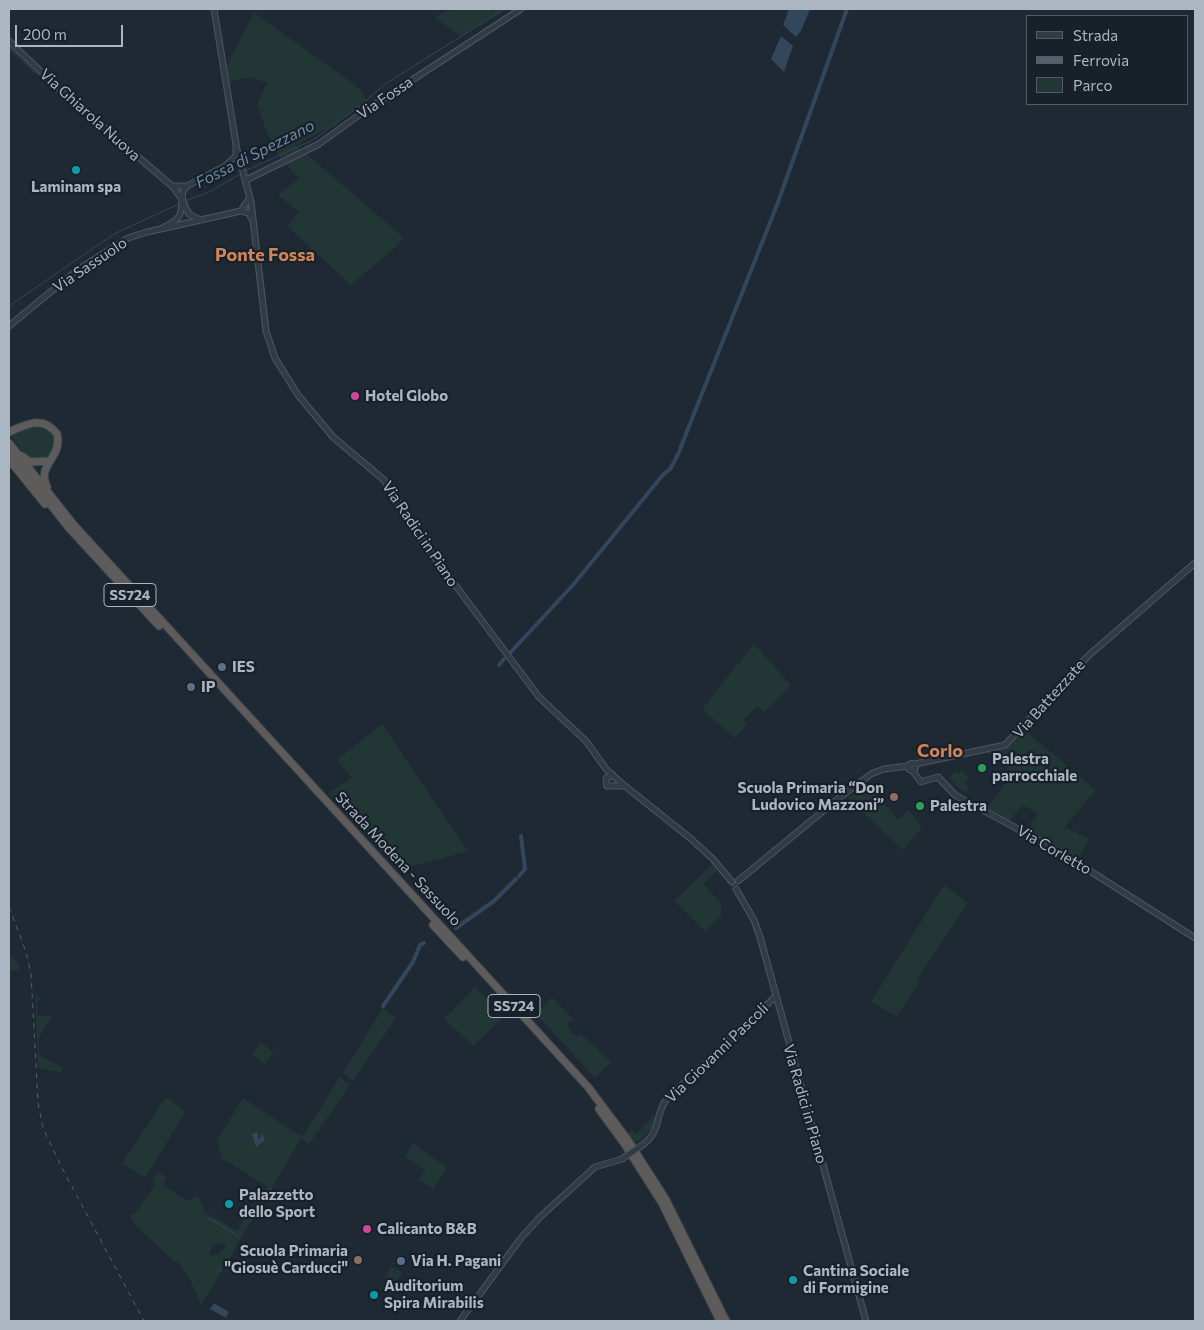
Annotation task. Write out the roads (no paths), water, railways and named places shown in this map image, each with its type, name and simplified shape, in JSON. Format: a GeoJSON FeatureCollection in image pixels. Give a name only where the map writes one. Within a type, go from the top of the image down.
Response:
{"type":"FeatureCollection","features":[{"type":"Feature","properties":{"kind":"highway"},"geometry":{"type":"LineString","coordinates":[[9,432],[30,422],[43,422],[58,434],[57,452],[49,461],[43,480],[53,499]]}},
{"type":"Feature","properties":{"kind":"highway","name":"Strada Modena - Sassuolo"},"geometry":{"type":"LineString","coordinates":[[9,443],[13,456],[69,528],[584,1090],[624,1143],[662,1203],[720,1321]]}},
{"type":"Feature","properties":{"kind":"highway"},"geometry":{"type":"LineString","coordinates":[[13,456],[30,462],[49,461]]}},
{"type":"Feature","properties":{"kind":"highway","name":"Strada Modena - Sassuolo"},"geometry":{"type":"LineString","coordinates":[[13,456],[588,1087],[627,1139],[666,1200],[726,1321]]}},
{"type":"Feature","properties":{"kind":"street","name":"Via Radici in Piano"},"geometry":{"type":"LineString","coordinates":[[214,9],[236,146],[250,197],[266,331],[272,352],[298,395],[332,437],[384,480],[422,542],[539,697],[586,741],[604,765],[624,786],[713,859],[736,884],[754,920],[866,1321]]}},
{"type":"Feature","properties":{"kind":"street","name":"Via Fossa"},"geometry":{"type":"LineString","coordinates":[[243,171],[320,144],[366,110],[521,9]]}},
{"type":"Feature","properties":{"kind":"street","name":"Via Ghiarola Nuova"},"geometry":{"type":"LineString","coordinates":[[9,41],[59,89],[172,186],[183,202]]}},
{"type":"Feature","properties":{"kind":"street"},"geometry":{"type":"LineString","coordinates":[[172,186],[187,186],[225,166],[235,158],[236,146]]}},
{"type":"Feature","properties":{"kind":"street"},"geometry":{"type":"LineString","coordinates":[[225,166],[235,164],[243,171]]}},
{"type":"Feature","properties":{"kind":"street"},"geometry":{"type":"LineString","coordinates":[[159,229],[177,219],[187,186]]}},
{"type":"Feature","properties":{"kind":"street"},"geometry":{"type":"LineString","coordinates":[[241,211],[250,197]]}},
{"type":"Feature","properties":{"kind":"street"},"geometry":{"type":"LineString","coordinates":[[183,202],[191,216],[202,220],[241,211],[249,213],[254,226]]}},
{"type":"Feature","properties":{"kind":"street","name":"Via Sassuolo"},"geometry":{"type":"LineString","coordinates":[[9,326],[76,272],[128,238],[202,220]]}},
{"type":"Feature","properties":{"kind":"street","name":"Via Battezzate"},"geometry":{"type":"LineString","coordinates":[[912,771],[916,768],[915,764],[1005,745],[1088,656],[1195,563]]}},
{"type":"Feature","properties":{"kind":"street","name":"Via Radici in Piano"},"geometry":{"type":"LineString","coordinates":[[604,765],[606,784],[613,787]]}},
{"type":"Feature","properties":{"kind":"street"},"geometry":{"type":"LineString","coordinates":[[736,884],[865,778],[884,769],[912,771]]}},
{"type":"Feature","properties":{"kind":"street","name":"Via Corletto"},"geometry":{"type":"LineString","coordinates":[[912,771],[922,782],[938,777],[955,795],[1068,856],[1195,938]]}},
{"type":"Feature","properties":{"kind":"street"},"geometry":{"type":"LineString","coordinates":[[606,777],[615,776],[617,784],[613,787]]}},
{"type":"Feature","properties":{"kind":"street"},"geometry":{"type":"LineString","coordinates":[[613,787],[624,786]]}},
{"type":"Feature","properties":{"kind":"street","name":"Via Giovanni Pascoli"},"geometry":{"type":"LineString","coordinates":[[460,1321],[521,1238],[540,1217],[595,1167],[622,1159],[654,1134],[661,1108],[666,1100],[775,997]]}},
{"type":"Feature","properties":{"kind":"water"},"geometry":{"type":"Polygon","coordinates":[[[789,9],[810,9],[801,31],[796,37],[783,25],[789,9]]]}},
{"type":"Feature","properties":{"kind":"water"},"geometry":{"type":"Polygon","coordinates":[[[781,36],[793,46],[784,72],[771,59],[781,36]]]}},
{"type":"Feature","properties":{"kind":"water"},"geometry":{"type":"Polygon","coordinates":[[[257,1132],[259,1141],[262,1133],[265,1140],[256,1147],[252,1134],[257,1132]]]}},
{"type":"Feature","properties":{"kind":"water"},"geometry":{"type":"Polygon","coordinates":[[[214,1303],[229,1312],[226,1318],[210,1309],[214,1303]]]}},
{"type":"Feature","properties":{"kind":"waterway","name":"Fossa di Spezzano"},"geometry":{"type":"LineString","coordinates":[[245,171],[313,140],[360,106],[385,84],[505,9]]}},
{"type":"Feature","properties":{"kind":"waterway"},"geometry":{"type":"LineString","coordinates":[[680,449],[777,205],[847,9]]}},
{"type":"Feature","properties":{"kind":"waterway"},"geometry":{"type":"LineString","coordinates":[[9,48],[35,73]]}},
{"type":"Feature","properties":{"kind":"waterway","name":"Fossa di Spezzano"},"geometry":{"type":"LineString","coordinates":[[185,201],[209,192],[242,173]]}},
{"type":"Feature","properties":{"kind":"waterway","name":"Fossa di Spezzano"},"geometry":{"type":"LineString","coordinates":[[9,306],[114,234],[179,204]]}},
{"type":"Feature","properties":{"kind":"waterway"},"geometry":{"type":"LineString","coordinates":[[510,653],[573,585],[662,476],[671,468],[679,452]]}},
{"type":"Feature","properties":{"kind":"waterway"},"geometry":{"type":"LineString","coordinates":[[499,665],[504,659]]}},
{"type":"Feature","properties":{"kind":"waterway"},"geometry":{"type":"LineString","coordinates":[[519,876],[525,869],[521,836]]}},
{"type":"Feature","properties":{"kind":"waterway"},"geometry":{"type":"LineString","coordinates":[[456,928],[494,901],[516,879]]}},
{"type":"Feature","properties":{"kind":"waterway"},"geometry":{"type":"LineString","coordinates":[[383,1006],[413,962],[420,945],[424,943]]}},
{"type":"Feature","properties":{"kind":"waterway"},"geometry":{"type":"LineString","coordinates":[[209,1218],[239,1237]]}},
{"type":"Feature","properties":{"kind":"waterway"},"geometry":{"type":"LineString","coordinates":[[217,1268],[222,1272]]}},
{"type":"Feature","properties":{"kind":"railway"},"geometry":{"type":"LineString","coordinates":[[9,907],[25,949],[31,973],[38,1103],[43,1128],[62,1168],[144,1321]]}},
{"type":"Feature","properties":{"kind":"place","name":"Laminam spa"},"geometry":{"type":"Point","coordinates":[76,170]}},
{"type":"Feature","properties":{"kind":"place","name":"Hotel Globo"},"geometry":{"type":"Point","coordinates":[355,396]}},
{"type":"Feature","properties":{"kind":"place","name":"IES"},"geometry":{"type":"Point","coordinates":[222,667]}},
{"type":"Feature","properties":{"kind":"place","name":"IP"},"geometry":{"type":"Point","coordinates":[191,687]}},
{"type":"Feature","properties":{"kind":"place","name":"Palestra parrocchiale"},"geometry":{"type":"Point","coordinates":[982,768]}},
{"type":"Feature","properties":{"kind":"place","name":"Scuola Primaria “Don Ludovico Mazzoni”"},"geometry":{"type":"Point","coordinates":[894,797]}},
{"type":"Feature","properties":{"kind":"place","name":"Palestra"},"geometry":{"type":"Point","coordinates":[920,806]}},
{"type":"Feature","properties":{"kind":"place","name":"Palazzetto dello Sport"},"geometry":{"type":"Point","coordinates":[229,1204]}},
{"type":"Feature","properties":{"kind":"place","name":"Calicanto B&B"},"geometry":{"type":"Point","coordinates":[367,1229]}},
{"type":"Feature","properties":{"kind":"place","name":"Scuola Primaria \"Giosuè Carducci\""},"geometry":{"type":"Point","coordinates":[358,1260]}},
{"type":"Feature","properties":{"kind":"place","name":"Via H. Pagani"},"geometry":{"type":"Point","coordinates":[401,1261]}},
{"type":"Feature","properties":{"kind":"place","name":"Cantina Sociale di Formigine"},"geometry":{"type":"Point","coordinates":[793,1280]}},
{"type":"Feature","properties":{"kind":"place","name":"Auditorium Spira Mirabilis"},"geometry":{"type":"Point","coordinates":[374,1295]}},
{"type":"Feature","properties":{"kind":"district","name":"Ponte Fossa"},"geometry":{"type":"Point","coordinates":[265,255]}},
{"type":"Feature","properties":{"kind":"district","name":"Corlo"},"geometry":{"type":"Point","coordinates":[940,751]}}]}
